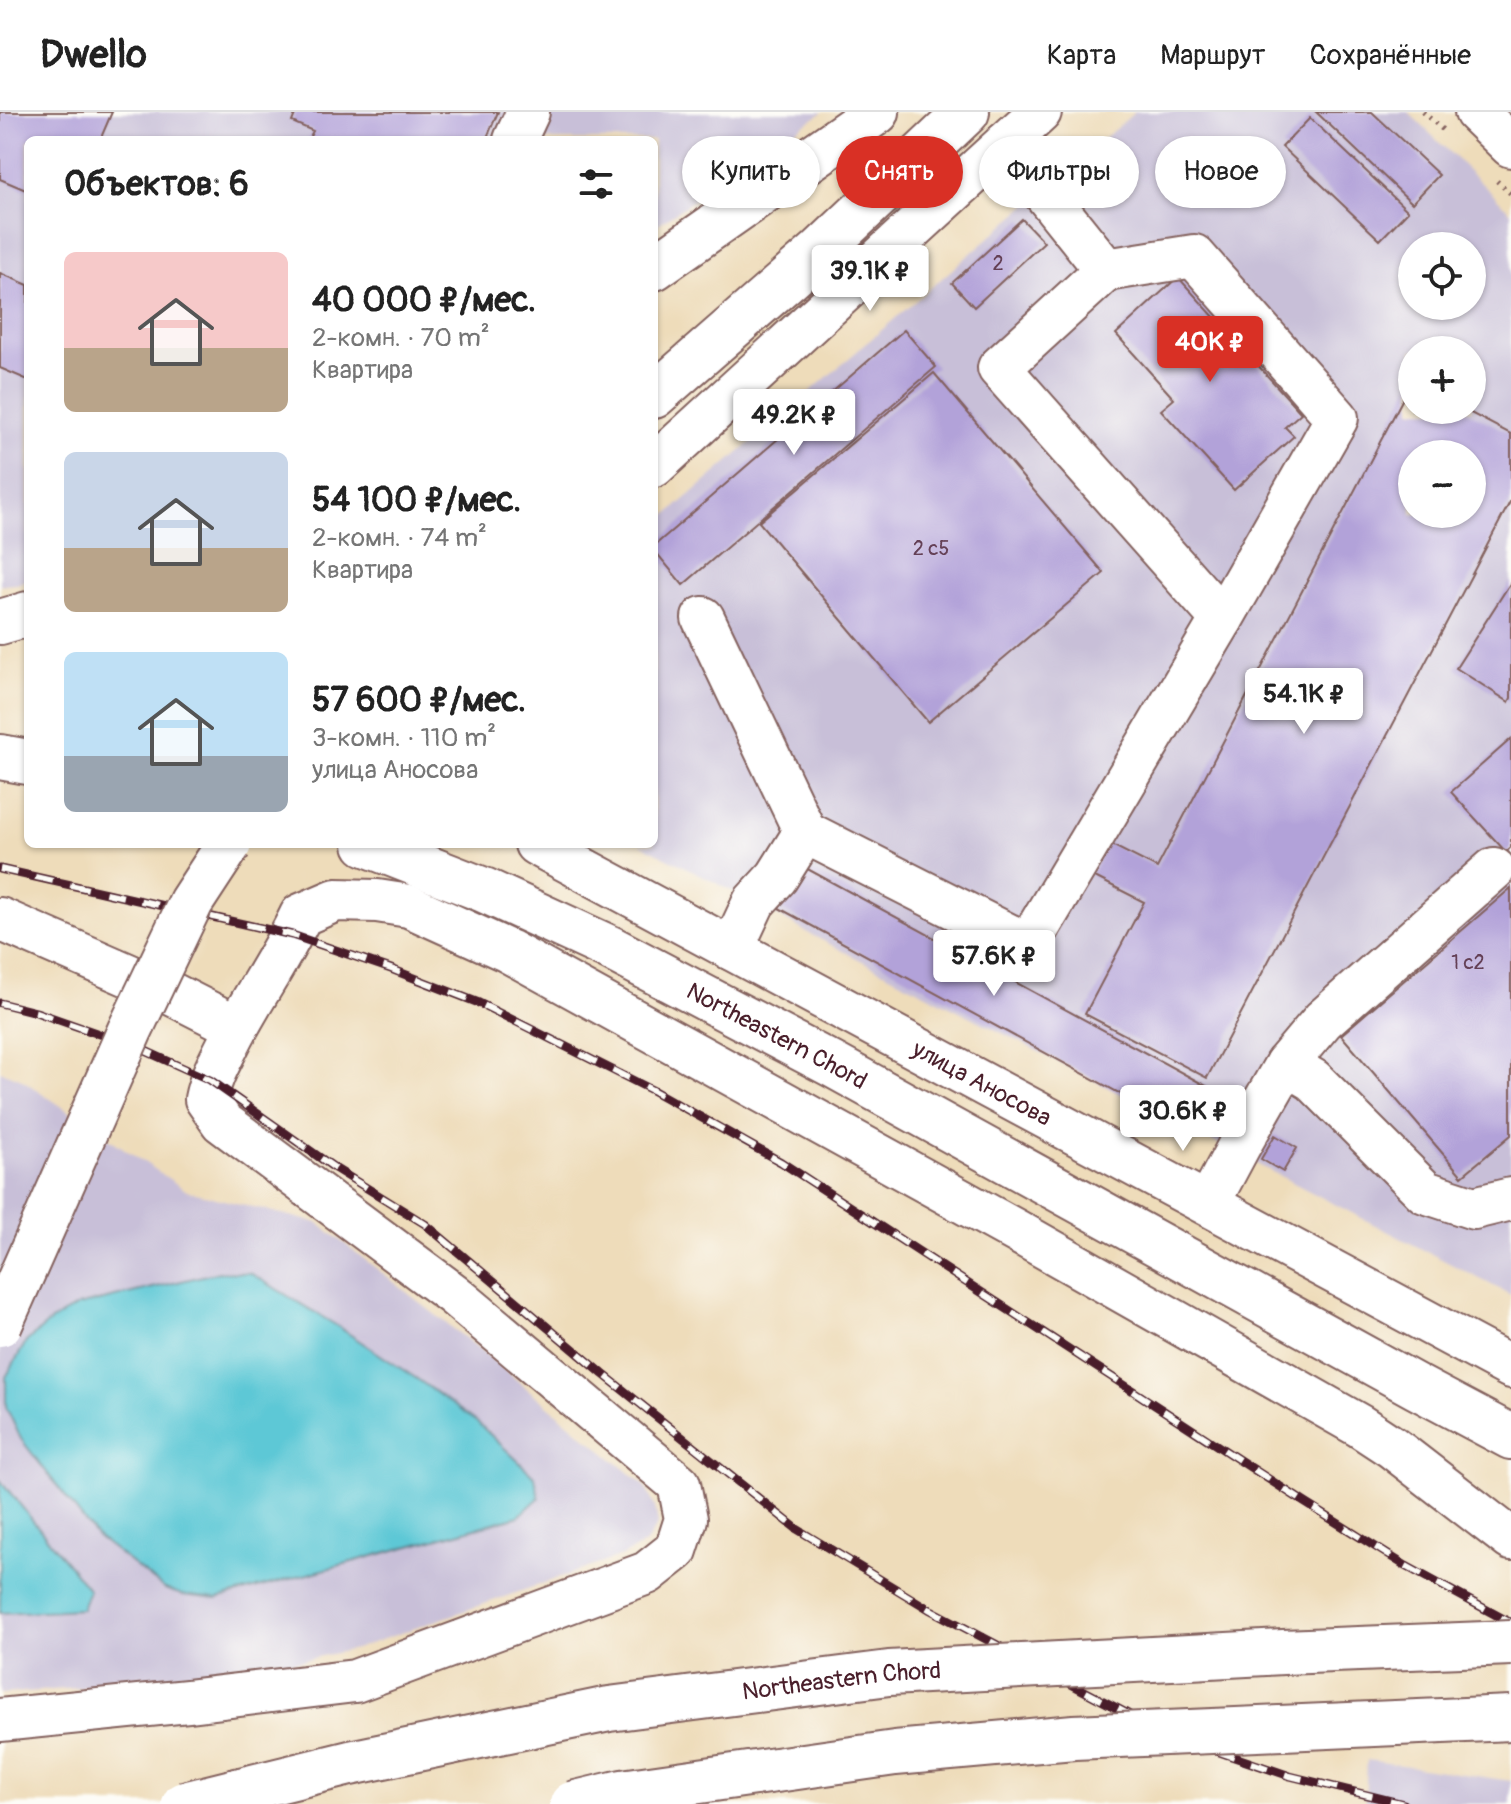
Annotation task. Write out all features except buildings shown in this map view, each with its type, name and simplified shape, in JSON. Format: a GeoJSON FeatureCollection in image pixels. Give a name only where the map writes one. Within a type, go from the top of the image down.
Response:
{"type":"FeatureCollection","features":[{"type":"Feature","properties":{"kind":"main road"},"geometry":{"type":"LineString","coordinates":[[658,265],[877,112]]}},
{"type":"Feature","properties":{"kind":"main road"},"geometry":{"type":"LineString","coordinates":[[658,393],[820,251],[967,112]]}},
{"type":"Feature","properties":{"kind":"main road"},"geometry":{"type":"LineString","coordinates":[[0,622],[24,615]]}},
{"type":"Feature","properties":{"kind":"main road"},"geometry":{"type":"LineString","coordinates":[[0,757],[24,761]]}},
{"type":"Feature","properties":{"kind":"main road"},"geometry":{"type":"LineString","coordinates":[[0,1324],[130,1030],[191,902],[226,848]]}},
{"type":"Feature","properties":{"kind":"main road","name":"Northeastern Chord"},"geometry":{"type":"LineString","coordinates":[[376,848],[484,890],[610,948],[831,1064],[1511,1437]]}},
{"type":"Feature","properties":{"kind":"main road","name":"Northeastern Chord"},"geometry":{"type":"LineString","coordinates":[[184,1804],[350,1763],[609,1709],[889,1673],[1511,1643]]}},
{"type":"Feature","properties":{"kind":"main road"},"geometry":{"type":"LineString","coordinates":[[572,1804],[622,1792],[895,1753],[1074,1737],[1511,1718]]}},
{"type":"Feature","properties":{"kind":"street"},"geometry":{"type":"LineString","coordinates":[[517,136],[528,112]]}},
{"type":"Feature","properties":{"kind":"street"},"geometry":{"type":"LineString","coordinates":[[1014,136],[1040,112]]}},
{"type":"Feature","properties":{"kind":"street"},"geometry":{"type":"LineString","coordinates":[[1476,112],[1511,146]]}},
{"type":"Feature","properties":{"kind":"street"},"geometry":{"type":"LineString","coordinates":[[658,462],[979,168]]}},
{"type":"Feature","properties":{"kind":"street"},"geometry":{"type":"LineString","coordinates":[[1056,208],[1106,270]]}},
{"type":"Feature","properties":{"kind":"street"},"geometry":{"type":"LineString","coordinates":[[703,618],[805,832],[1028,945],[1222,619],[1337,418],[1194,256],[1106,270],[999,368],[1222,619]]}},
{"type":"Feature","properties":{"kind":"street"},"geometry":{"type":"LineString","coordinates":[[732,949],[754,902],[777,877],[805,832]]}},
{"type":"Feature","properties":{"kind":"street","name":"улица Аносова"},"geometry":{"type":"LineString","coordinates":[[543,848],[1511,1367]]}},
{"type":"Feature","properties":{"kind":"street"},"geometry":{"type":"LineString","coordinates":[[1208,1204],[1286,1064],[1323,1020],[1494,869]]}},
{"type":"Feature","properties":{"kind":"street"},"geometry":{"type":"LineString","coordinates":[[0,1720],[355,1681],[647,1573],[676,1550],[686,1519],[679,1484],[453,1294],[222,1122],[206,1099],[210,1080],[237,1027],[301,915],[336,900],[409,906],[508,951],[1333,1410],[1392,1447],[1511,1539]]}},
{"type":"Feature","properties":{"kind":"street"},"geometry":{"type":"LineString","coordinates":[[0,919],[174,995],[237,1027]]}},
{"type":"Feature","properties":{"kind":"street"},"geometry":{"type":"LineString","coordinates":[[1286,1064],[1313,1080],[1425,1192],[1474,1208],[1511,1199]]}},
{"type":"Feature","properties":{"kind":"shaded area"},"geometry":{"type":"Polygon","coordinates":[[[0,112],[823,112],[788,136],[682,136],[682,208],[658,224],[658,136],[24,136],[24,581],[0,585],[0,112]]]}},
{"type":"Feature","properties":{"kind":"shaded area"},"geometry":{"type":"Polygon","coordinates":[[[1135,112],[1408,112],[1511,212],[1511,1295],[648,848],[658,848],[658,523],[1023,208],[1139,208],[1139,136],[1107,136],[1135,112]]]}},
{"type":"Feature","properties":{"kind":"shaded area"},"geometry":{"type":"Polygon","coordinates":[[[0,1071],[18,1077],[187,1191],[318,1223],[478,1348],[645,1486],[655,1507],[658,1524],[646,1543],[622,1556],[355,1649],[221,1677],[0,1694],[0,1071]]]}},
{"type":"Feature","properties":{"kind":"shaded area"},"geometry":{"type":"Polygon","coordinates":[[[1367,1760],[1511,1781],[1511,1804],[1365,1804],[1367,1760]]]}},
{"type":"Feature","properties":{"kind":"water"},"geometry":{"type":"Polygon","coordinates":[[[219,1272],[250,1273],[420,1381],[478,1423],[535,1477],[539,1498],[519,1516],[217,1599],[182,1595],[165,1589],[96,1536],[21,1439],[6,1407],[6,1377],[26,1342],[51,1321],[78,1306],[219,1272]]]}},
{"type":"Feature","properties":{"kind":"water"},"geometry":{"type":"Polygon","coordinates":[[[0,1480],[89,1590],[82,1609],[0,1613],[0,1480]]]}},
{"type":"Feature","properties":{"kind":"railway"},"geometry":{"type":"LineString","coordinates":[[0,869],[292,935],[479,1003],[652,1090],[781,1162],[1304,1502],[1406,1566],[1511,1623]]}},
{"type":"Feature","properties":{"kind":"railway"},"geometry":{"type":"LineString","coordinates":[[0,1003],[36,1012],[139,1048],[210,1080],[336,1169],[425,1224],[603,1374],[797,1529],[929,1609],[1164,1733],[1290,1776],[1404,1804]]}}]}
